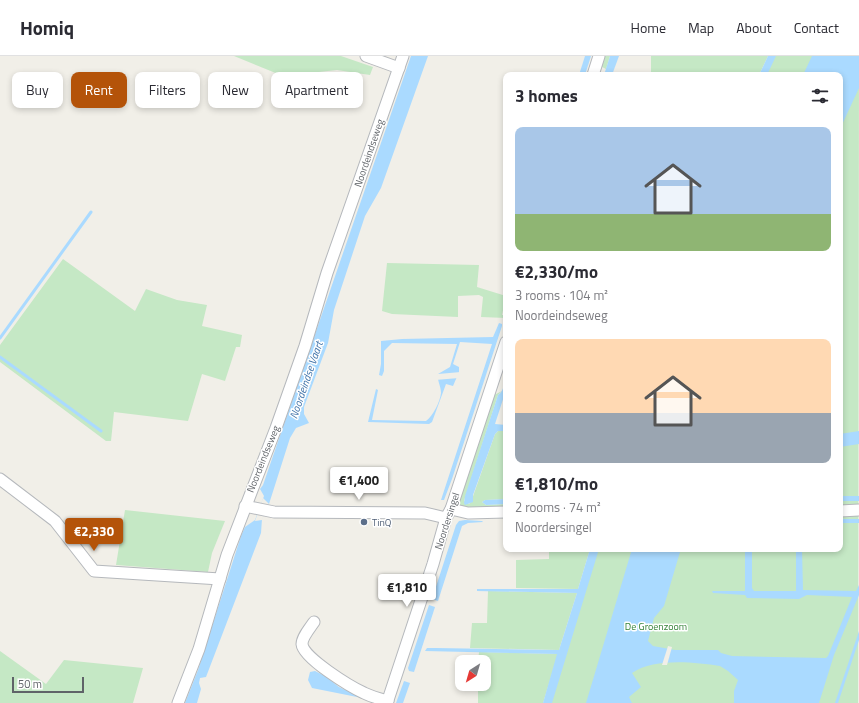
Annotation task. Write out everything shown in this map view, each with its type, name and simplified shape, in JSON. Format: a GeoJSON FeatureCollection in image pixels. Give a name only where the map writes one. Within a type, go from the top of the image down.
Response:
{"type":"FeatureCollection","features":[{"type":"Feature","properties":{"kind":"street"},"geometry":{"type":"LineString","coordinates":[[366,56],[399,68]]}},
{"type":"Feature","properties":{"kind":"street","name":"Noordeindseweg"},"geometry":{"type":"LineString","coordinates":[[178,703],[199,650],[215,578],[245,506],[292,383],[320,300],[327,273],[403,56]]}},
{"type":"Feature","properties":{"kind":"street"},"geometry":{"type":"LineString","coordinates":[[594,72],[599,56]]}},
{"type":"Feature","properties":{"kind":"street","name":"Noordersingel"},"geometry":{"type":"LineString","coordinates":[[314,622],[303,639],[302,645],[305,651],[326,669],[352,687],[365,694],[388,702],[448,514],[503,351]]}},
{"type":"Feature","properties":{"kind":"street"},"geometry":{"type":"LineString","coordinates":[[0,479],[55,521],[94,571],[215,578]]}},
{"type":"Feature","properties":{"kind":"street"},"geometry":{"type":"LineString","coordinates":[[245,506],[262,510],[448,514],[503,512]]}},
{"type":"Feature","properties":{"kind":"street"},"geometry":{"type":"LineString","coordinates":[[843,511],[859,510]]}},
{"type":"Feature","properties":{"kind":"green space"},"geometry":{"type":"Polygon","coordinates":[[[234,56],[341,56],[373,67],[370,75],[363,74],[363,72],[337,70],[319,72],[273,72],[234,56]]]}},
{"type":"Feature","properties":{"kind":"green space"},"geometry":{"type":"Polygon","coordinates":[[[604,56],[610,56],[606,69],[600,66],[604,56]]]}},
{"type":"Feature","properties":{"kind":"green space"},"geometry":{"type":"Polygon","coordinates":[[[651,56],[768,56],[760,72],[651,72],[651,56]]]}},
{"type":"Feature","properties":{"kind":"green space","name":"De Groenzoom"},"geometry":{"type":"Polygon","coordinates":[[[772,56],[859,56],[858,703],[547,703],[595,552],[843,552],[843,72],[764,72],[772,56]]]}},
{"type":"Feature","properties":{"kind":"green space"},"geometry":{"type":"Polygon","coordinates":[[[63,259],[135,311],[146,289],[177,300],[207,305],[202,326],[242,335],[240,347],[236,347],[225,381],[202,374],[188,421],[114,412],[111,441],[106,441],[0,362],[0,345],[63,259]]]}},
{"type":"Feature","properties":{"kind":"green space"},"geometry":{"type":"Polygon","coordinates":[[[387,263],[479,265],[477,287],[503,295],[503,318],[481,317],[483,297],[479,295],[458,296],[458,317],[392,314],[382,311],[387,263]]]}},
{"type":"Feature","properties":{"kind":"green space"},"geometry":{"type":"Polygon","coordinates":[[[502,391],[498,395],[464,501],[469,504],[471,502],[495,434],[498,431],[503,431],[503,499],[485,500],[482,502],[486,505],[503,504],[503,509],[471,510],[460,506],[458,501],[492,396],[502,391]]]}},
{"type":"Feature","properties":{"kind":"green space"},"geometry":{"type":"Polygon","coordinates":[[[125,510],[225,521],[212,553],[208,572],[116,565],[125,510]]]}},
{"type":"Feature","properties":{"kind":"green space"},"geometry":{"type":"Polygon","coordinates":[[[549,552],[589,552],[578,589],[516,588],[516,560],[549,559],[549,552]]]}},
{"type":"Feature","properties":{"kind":"green space"},"geometry":{"type":"Polygon","coordinates":[[[488,591],[577,593],[559,650],[470,648],[472,623],[487,623],[488,591]]]}},
{"type":"Feature","properties":{"kind":"green space"},"geometry":{"type":"Polygon","coordinates":[[[0,651],[46,684],[64,660],[143,668],[133,703],[0,703],[0,651]]]}},
{"type":"Feature","properties":{"kind":"green space"},"geometry":{"type":"Polygon","coordinates":[[[479,652],[558,654],[543,703],[478,703],[478,691],[491,691],[491,655],[479,655],[479,652]]]}},
{"type":"Feature","properties":{"kind":"water","name":"Noordeindse Vaart"},"geometry":{"type":"Polygon","coordinates":[[[411,56],[428,56],[381,188],[365,216],[334,310],[328,343],[304,407],[304,414],[309,423],[296,428],[290,438],[269,504],[262,519],[261,533],[206,677],[200,678],[199,683],[201,689],[197,703],[185,703],[198,670],[241,536],[245,527],[255,520],[264,496],[260,489],[263,485],[411,56]]]}},
{"type":"Feature","properties":{"kind":"water"},"geometry":{"type":"Polygon","coordinates":[[[585,56],[591,56],[586,72],[580,72],[585,56]]]}},
{"type":"Feature","properties":{"kind":"water"},"geometry":{"type":"Polygon","coordinates":[[[610,56],[619,56],[613,72],[605,72],[610,56]]]}},
{"type":"Feature","properties":{"kind":"water"},"geometry":{"type":"Polygon","coordinates":[[[768,56],[776,56],[768,72],[760,72],[768,56]]]}},
{"type":"Feature","properties":{"kind":"water"},"geometry":{"type":"Polygon","coordinates":[[[812,56],[859,56],[859,88],[843,123],[843,72],[804,72],[812,56]]]}},
{"type":"Feature","properties":{"kind":"water"},"geometry":{"type":"Polygon","coordinates":[[[499,323],[502,324],[502,326],[452,479],[444,500],[441,500],[492,344],[460,342],[453,364],[459,367],[459,372],[453,386],[446,384],[432,422],[429,424],[368,422],[376,389],[378,390],[372,420],[426,421],[429,419],[436,408],[441,393],[438,374],[450,367],[457,344],[392,343],[384,351],[384,371],[382,376],[379,375],[381,364],[381,341],[402,339],[493,337],[499,323]]]}},
{"type":"Feature","properties":{"kind":"water"},"geometry":{"type":"Polygon","coordinates":[[[503,388],[503,399],[495,424],[503,425],[503,431],[498,431],[495,434],[473,495],[473,502],[465,505],[465,496],[498,395],[503,388]]]}},
{"type":"Feature","properties":{"kind":"water"},"geometry":{"type":"Polygon","coordinates":[[[859,431],[859,444],[843,447],[843,434],[859,431]]]}},
{"type":"Feature","properties":{"kind":"water"},"geometry":{"type":"Polygon","coordinates":[[[843,496],[859,496],[859,501],[843,501],[843,496]]]}},
{"type":"Feature","properties":{"kind":"water"},"geometry":{"type":"Polygon","coordinates":[[[503,499],[503,504],[486,505],[482,502],[485,500],[503,499]]]}},
{"type":"Feature","properties":{"kind":"water"},"geometry":{"type":"Polygon","coordinates":[[[843,519],[859,519],[859,523],[843,523],[843,519]]]}},
{"type":"Feature","properties":{"kind":"water"},"geometry":{"type":"Polygon","coordinates":[[[465,520],[483,522],[468,523],[462,526],[438,601],[432,599],[456,525],[459,521],[465,520]]]}},
{"type":"Feature","properties":{"kind":"water"},"geometry":{"type":"Polygon","coordinates":[[[589,552],[598,552],[552,703],[543,703],[557,654],[425,651],[427,648],[559,650],[577,593],[477,591],[477,589],[578,589],[589,552]]]}},
{"type":"Feature","properties":{"kind":"water"},"geometry":{"type":"Polygon","coordinates":[[[631,552],[680,552],[664,606],[654,618],[648,641],[653,646],[675,650],[718,650],[721,653],[732,656],[826,658],[828,656],[852,597],[807,595],[799,599],[747,598],[745,595],[713,593],[712,591],[745,591],[745,552],[752,552],[752,588],[754,591],[796,591],[796,552],[802,552],[803,590],[856,591],[859,585],[859,595],[834,655],[819,703],[734,703],[734,691],[738,680],[728,671],[720,666],[674,662],[651,665],[632,673],[641,687],[629,697],[632,703],[586,703],[631,552]]]}},
{"type":"Feature","properties":{"kind":"water"},"geometry":{"type":"Polygon","coordinates":[[[429,605],[435,607],[414,672],[409,671],[408,668],[429,605]]]}},
{"type":"Feature","properties":{"kind":"water"},"geometry":{"type":"Polygon","coordinates":[[[859,631],[859,640],[838,703],[835,703],[859,631]]]}},
{"type":"Feature","properties":{"kind":"water"},"geometry":{"type":"Polygon","coordinates":[[[315,671],[325,676],[339,687],[362,698],[312,688],[308,680],[310,672],[315,671]]]}},
{"type":"Feature","properties":{"kind":"water"},"geometry":{"type":"Polygon","coordinates":[[[404,681],[410,683],[403,703],[396,703],[404,681]]]}},
{"type":"Feature","properties":{"kind":"pier"},"geometry":{"type":"Polygon","coordinates":[[[461,372],[459,378],[435,380],[438,374],[461,372]]]}},
{"type":"Feature","properties":{"kind":"pier"},"geometry":{"type":"Polygon","coordinates":[[[263,498],[269,504],[262,520],[255,521],[263,498]]]}},
{"type":"Feature","properties":{"kind":"pier"},"geometry":{"type":"Polygon","coordinates":[[[668,646],[672,647],[667,665],[662,665],[668,646]]]}},
{"type":"Feature","properties":{"kind":"waterway"},"geometry":{"type":"LineString","coordinates":[[0,338],[91,212]]}},
{"type":"Feature","properties":{"kind":"waterway"},"geometry":{"type":"LineString","coordinates":[[0,357],[101,431]]}},
{"type":"Feature","properties":{"kind":"place","name":"TinQ"},"geometry":{"type":"Point","coordinates":[364,522]}}]}
